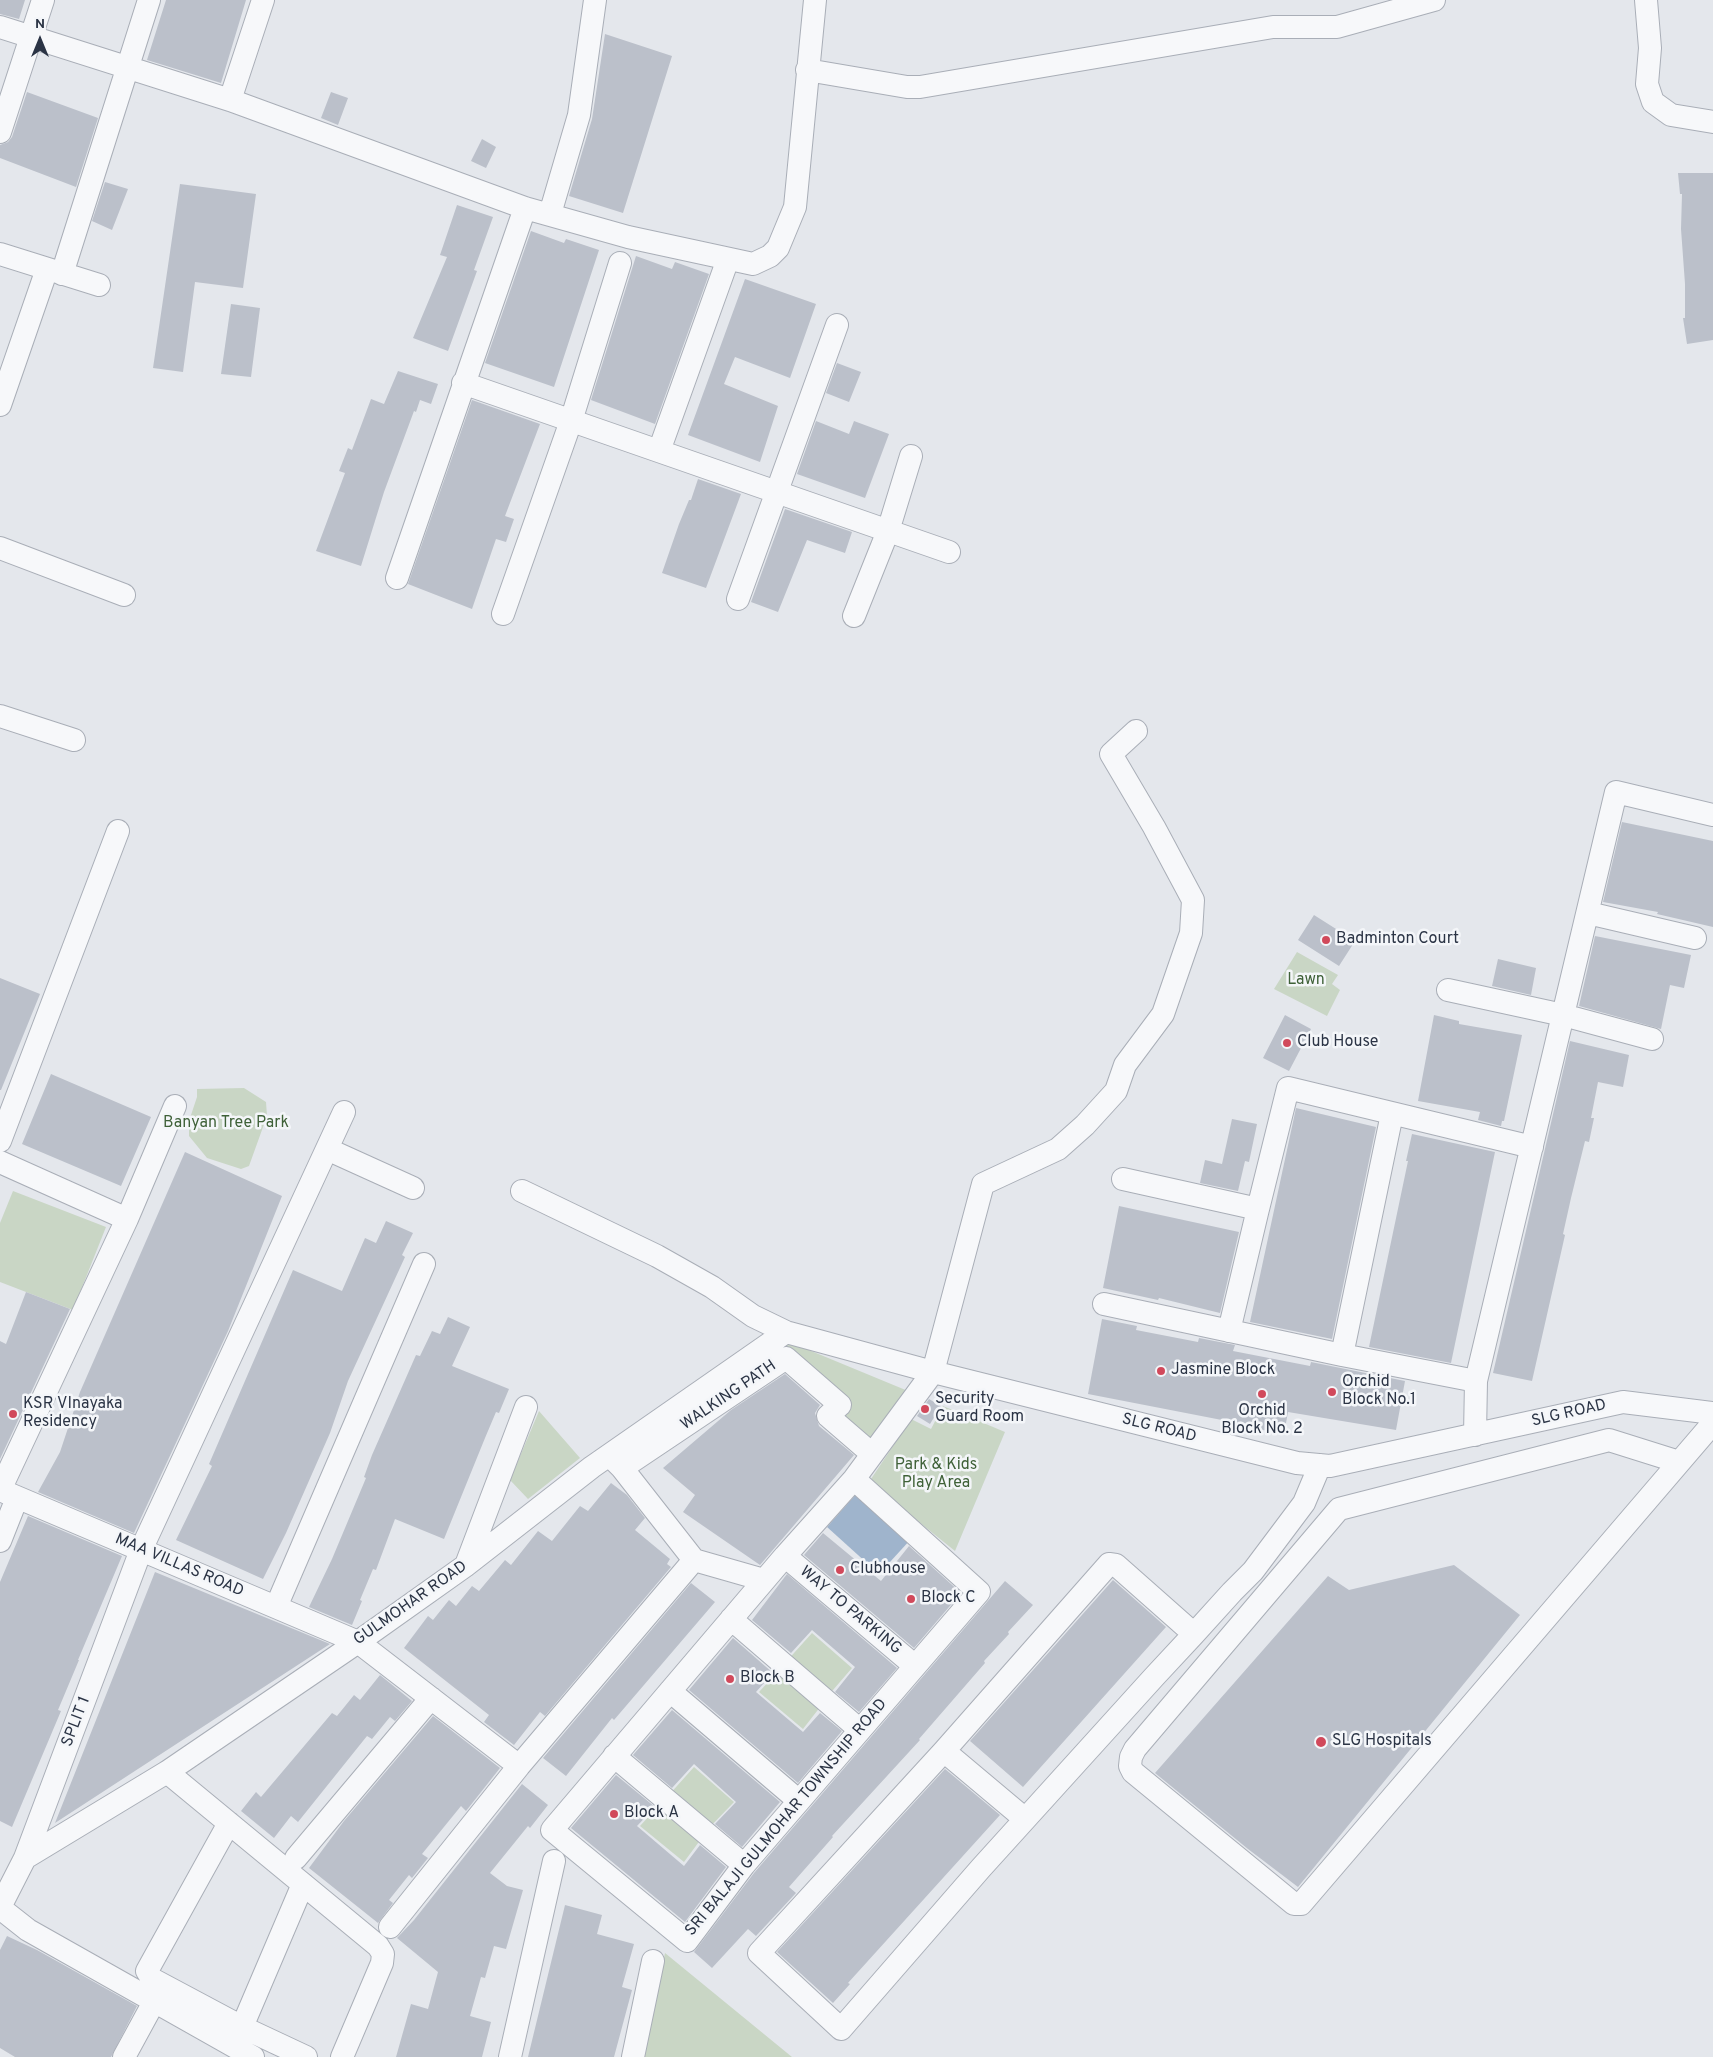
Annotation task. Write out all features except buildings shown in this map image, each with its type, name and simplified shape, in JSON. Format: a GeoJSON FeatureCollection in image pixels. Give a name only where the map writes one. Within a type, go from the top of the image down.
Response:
{"type":"FeatureCollection","features":[{"type":"Feature","properties":{"kind":"street"},"geometry":{"type":"LineString","coordinates":[[0,132],[43,0]]}},
{"type":"Feature","properties":{"kind":"street"},"geometry":{"type":"LineString","coordinates":[[0,405],[55,271],[149,0]]}},
{"type":"Feature","properties":{"kind":"street"},"geometry":{"type":"LineString","coordinates":[[230,100],[263,0]]}},
{"type":"Feature","properties":{"kind":"street"},"geometry":{"type":"LineString","coordinates":[[550,214],[580,116],[595,0]]}},
{"type":"Feature","properties":{"kind":"street"},"geometry":{"type":"LineString","coordinates":[[0,27],[230,100],[525,208],[628,237],[753,264],[770,256],[778,248],[795,207],[815,0]]}},
{"type":"Feature","properties":{"kind":"street"},"geometry":{"type":"LineString","coordinates":[[807,70],[907,87],[920,87],[1273,27],[1337,27],[1434,0]]}},
{"type":"Feature","properties":{"kind":"street"},"geometry":{"type":"LineString","coordinates":[[1646,0],[1650,48],[1646,84],[1653,102],[1671,115],[1713,122]]}},
{"type":"Feature","properties":{"kind":"street"},"geometry":{"type":"LineString","coordinates":[[396,578],[525,208]]}},
{"type":"Feature","properties":{"kind":"street"},"geometry":{"type":"LineString","coordinates":[[0,254],[98,285]]}},
{"type":"Feature","properties":{"kind":"street"},"geometry":{"type":"LineString","coordinates":[[659,452],[728,259]]}},
{"type":"Feature","properties":{"kind":"street"},"geometry":{"type":"LineString","coordinates":[[503,614],[570,421],[620,263]]}},
{"type":"Feature","properties":{"kind":"street"},"geometry":{"type":"LineString","coordinates":[[738,599],[838,324]]}},
{"type":"Feature","properties":{"kind":"street"},"geometry":{"type":"LineString","coordinates":[[463,383],[949,552]]}},
{"type":"Feature","properties":{"kind":"street"},"geometry":{"type":"LineString","coordinates":[[854,616],[888,531],[912,456]]}},
{"type":"Feature","properties":{"kind":"street"},"geometry":{"type":"LineString","coordinates":[[0,548],[124,595]]}},
{"type":"Feature","properties":{"kind":"street"},"geometry":{"type":"LineString","coordinates":[[0,716],[74,740]]}},
{"type":"Feature","properties":{"kind":"street"},"geometry":{"type":"LineString","coordinates":[[933,1372],[983,1184],[1058,1148],[1084,1125],[1116,1091],[1125,1065],[1163,1014],[1191,933],[1193,900],[1154,827],[1111,754],[1136,731]]}},
{"type":"Feature","properties":{"kind":"street"},"geometry":{"type":"LineString","coordinates":[[1475,1435],[1476,1381],[1616,792],[1713,815]]}},
{"type":"Feature","properties":{"kind":"street"},"geometry":{"type":"LineString","coordinates":[[0,1141],[118,831]]}},
{"type":"Feature","properties":{"kind":"street"},"geometry":{"type":"LineString","coordinates":[[1588,913],[1695,938]]}},
{"type":"Feature","properties":{"kind":"street"},"geometry":{"type":"LineString","coordinates":[[1448,990],[1563,1015],[1652,1039]]}},
{"type":"Feature","properties":{"kind":"street"},"geometry":{"type":"LineString","coordinates":[[1229,1331],[1288,1088],[1532,1146]]}},
{"type":"Feature","properties":{"kind":"street"},"geometry":{"type":"LineString","coordinates":[[0,1541],[6,1493],[175,1106]]}},
{"type":"Feature","properties":{"kind":"street","name":"SPLIT 1"},"geometry":{"type":"LineString","coordinates":[[0,1907],[26,1858],[145,1542],[344,1112]]}},
{"type":"Feature","properties":{"kind":"street"},"geometry":{"type":"LineString","coordinates":[[1342,1355],[1392,1114]]}},
{"type":"Feature","properties":{"kind":"street"},"geometry":{"type":"LineString","coordinates":[[327,1148],[412,1188]]}},
{"type":"Feature","properties":{"kind":"street"},"geometry":{"type":"LineString","coordinates":[[0,1162],[127,1219]]}},
{"type":"Feature","properties":{"kind":"street"},"geometry":{"type":"LineString","coordinates":[[1123,1179],[1258,1209]]}},
{"type":"Feature","properties":{"kind":"street","name":"SLG ROAD"},"geometry":{"type":"LineString","coordinates":[[522,1191],[657,1256],[712,1288],[752,1316],[786,1332],[933,1372],[1297,1463],[1330,1466],[1622,1402],[1713,1413]]}},
{"type":"Feature","properties":{"kind":"street"},"geometry":{"type":"LineString","coordinates":[[276,1608],[424,1264]]}},
{"type":"Feature","properties":{"kind":"street"},"geometry":{"type":"LineString","coordinates":[[1104,1304],[1342,1355],[1476,1381]]}},
{"type":"Feature","properties":{"kind":"street","name":"GULMOHAR ROAD"},"geometry":{"type":"LineString","coordinates":[[26,1858],[167,1772],[358,1642],[465,1566],[592,1467],[616,1462],[786,1332]]}},
{"type":"Feature","properties":{"kind":"street","name":"WALKING PATH"},"geometry":{"type":"LineString","coordinates":[[616,1462],[786,1358],[840,1405],[828,1416],[872,1454]]}},
{"type":"Feature","properties":{"kind":"street","name":"SRI BALAJI GULMOHAR TOWNSHIP ROAD"},"geometry":{"type":"LineString","coordinates":[[854,1479],[979,1592],[744,1865],[687,1941],[552,1830],[764,1580],[854,1479],[933,1372]]}},
{"type":"Feature","properties":{"kind":"street"},"geometry":{"type":"LineString","coordinates":[[465,1566],[526,1407]]}},
{"type":"Feature","properties":{"kind":"street"},"geometry":{"type":"LineString","coordinates":[[1679,1462],[1609,1440],[1339,1509],[1136,1749],[1131,1757],[1130,1766],[1133,1772],[1294,1904],[1301,1904],[1713,1423]]}},
{"type":"Feature","properties":{"kind":"street"},"geometry":{"type":"LineString","coordinates":[[616,1462],[694,1560],[764,1580]]}},
{"type":"Feature","properties":{"kind":"street"},"geometry":{"type":"LineString","coordinates":[[1194,1634],[1116,1565],[1109,1564],[944,1751],[759,1953],[841,2029],[1025,1819],[1253,1571],[1304,1503],[1320,1465]]}},
{"type":"Feature","properties":{"kind":"street","name":"MAA VILLAS ROAD"},"geometry":{"type":"LineString","coordinates":[[6,1493],[145,1542],[276,1608],[358,1642],[519,1766]]}},
{"type":"Feature","properties":{"kind":"street","name":"WAY TO PARKING"},"geometry":{"type":"LineString","coordinates":[[785,1556],[915,1666]]}},
{"type":"Feature","properties":{"kind":"street"},"geometry":{"type":"LineString","coordinates":[[390,1927],[519,1766],[694,1560]]}},
{"type":"Feature","properties":{"kind":"street"},"geometry":{"type":"LineString","coordinates":[[731,1620],[860,1730]]}},
{"type":"Feature","properties":{"kind":"street"},"geometry":{"type":"LineString","coordinates":[[670,1691],[799,1801]]}},
{"type":"Feature","properties":{"kind":"street"},"geometry":{"type":"LineString","coordinates":[[296,1858],[431,1698]]}},
{"type":"Feature","properties":{"kind":"street"},"geometry":{"type":"LineString","coordinates":[[944,1751],[1025,1819]]}},
{"type":"Feature","properties":{"kind":"street"},"geometry":{"type":"LineString","coordinates":[[614,1756],[744,1865]]}},
{"type":"Feature","properties":{"kind":"street"},"geometry":{"type":"LineString","coordinates":[[167,1772],[378,1946],[383,1954],[382,1964],[342,2057]]}},
{"type":"Feature","properties":{"kind":"street"},"geometry":{"type":"LineString","coordinates":[[229,1823],[147,1971],[152,1978],[242,2027],[306,2057]]}},
{"type":"Feature","properties":{"kind":"street"},"geometry":{"type":"LineString","coordinates":[[510,2057],[554,1861]]}},
{"type":"Feature","properties":{"kind":"street"},"geometry":{"type":"LineString","coordinates":[[242,2027],[303,1884]]}},
{"type":"Feature","properties":{"kind":"street"},"geometry":{"type":"LineString","coordinates":[[0,1907],[28,1930],[253,2057]]}},
{"type":"Feature","properties":{"kind":"street"},"geometry":{"type":"LineString","coordinates":[[633,2057],[653,1962]]}},
{"type":"Feature","properties":{"kind":"street"},"geometry":{"type":"LineString","coordinates":[[124,2057],[155,2000]]}},
{"type":"Feature","properties":{"kind":"green space","name":"Lawn"},"geometry":{"type":"Polygon","coordinates":[[[1297,952],[1338,975],[1332,984],[1340,990],[1327,1016],[1274,989],[1297,952]]]}},
{"type":"Feature","properties":{"kind":"green space","name":"Banyan Tree Park"},"geometry":{"type":"Polygon","coordinates":[[[244,1088],[266,1102],[267,1116],[249,1166],[241,1169],[207,1158],[189,1136],[189,1121],[197,1097],[197,1089],[244,1088]]]}},
{"type":"Feature","properties":{"kind":"green space"},"geometry":{"type":"Polygon","coordinates":[[[13,1191],[106,1227],[73,1310],[0,1282],[0,1223],[13,1191]]]}},
{"type":"Feature","properties":{"kind":"green space"},"geometry":{"type":"Polygon","coordinates":[[[787,1341],[908,1391],[867,1447],[781,1350],[787,1341]]]}},
{"type":"Feature","properties":{"kind":"green space","name":"Park & Kids Play Area"},"geometry":{"type":"Polygon","coordinates":[[[943,1406],[1005,1432],[955,1551],[869,1482],[911,1419],[931,1429],[943,1406]]]}},
{"type":"Feature","properties":{"kind":"green space"},"geometry":{"type":"Polygon","coordinates":[[[539,1411],[580,1458],[528,1499],[510,1480],[539,1411]]]}},
{"type":"Feature","properties":{"kind":"green space"},"geometry":{"type":"Polygon","coordinates":[[[812,1633],[852,1668],[827,1697],[785,1663],[812,1633]]]}},
{"type":"Feature","properties":{"kind":"green space"},"geometry":{"type":"Polygon","coordinates":[[[782,1667],[824,1702],[803,1729],[759,1692],[782,1667]]]}},
{"type":"Feature","properties":{"kind":"green space"},"geometry":{"type":"Polygon","coordinates":[[[694,1767],[734,1802],[708,1829],[668,1796],[694,1767]]]}},
{"type":"Feature","properties":{"kind":"green space"},"geometry":{"type":"Polygon","coordinates":[[[663,1801],[704,1835],[684,1862],[640,1826],[663,1801]]]}},
{"type":"Feature","properties":{"kind":"green space"},"geometry":{"type":"Polygon","coordinates":[[[665,1953],[792,2057],[643,2057],[665,1953]]]}},
{"type":"Feature","properties":{"kind":"water"},"geometry":{"type":"Polygon","coordinates":[[[858,1492],[911,1539],[879,1574],[827,1527],[858,1492]]]}},
{"type":"Feature","properties":{"kind":"place","name":"Badminton Court"},"geometry":{"type":"Point","coordinates":[1326,940]}},
{"type":"Feature","properties":{"kind":"place","name":"Club House"},"geometry":{"type":"Point","coordinates":[1287,1043]}},
{"type":"Feature","properties":{"kind":"place","name":"Jasmine Block"},"geometry":{"type":"Point","coordinates":[1161,1371]}},
{"type":"Feature","properties":{"kind":"place","name":"Orchid Block No.1"},"geometry":{"type":"Point","coordinates":[1332,1392]}},
{"type":"Feature","properties":{"kind":"place","name":"Orchid Block No. 2"},"geometry":{"type":"Point","coordinates":[1262,1394]}},
{"type":"Feature","properties":{"kind":"place","name":"Security Guard Room"},"geometry":{"type":"Point","coordinates":[925,1409]}},
{"type":"Feature","properties":{"kind":"place","name":"KSR VInayaka Residency"},"geometry":{"type":"Point","coordinates":[13,1414]}},
{"type":"Feature","properties":{"kind":"place","name":"Clubhouse"},"geometry":{"type":"Point","coordinates":[840,1570]}},
{"type":"Feature","properties":{"kind":"place","name":"Block C"},"geometry":{"type":"Point","coordinates":[911,1599]}},
{"type":"Feature","properties":{"kind":"place","name":"Block B"},"geometry":{"type":"Point","coordinates":[730,1679]}},
{"type":"Feature","properties":{"kind":"place","name":"SLG Hospitals"},"geometry":{"type":"Point","coordinates":[1321,1742]}},
{"type":"Feature","properties":{"kind":"place","name":"Block A"},"geometry":{"type":"Point","coordinates":[614,1814]}}]}
